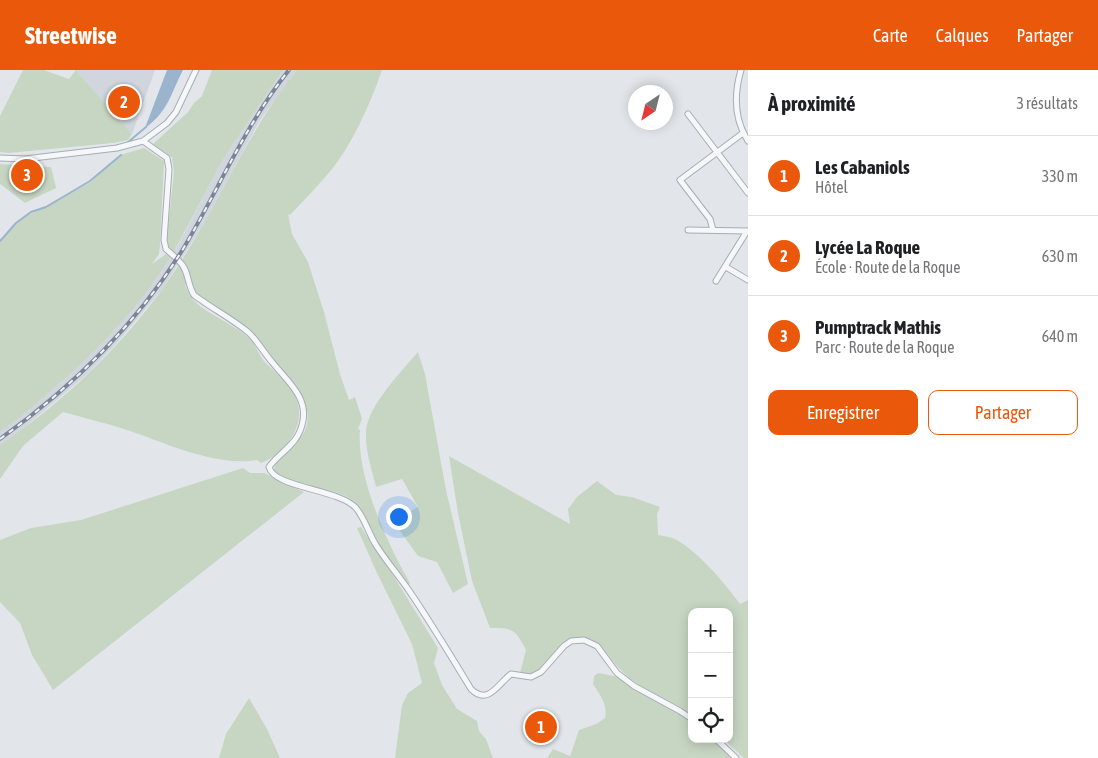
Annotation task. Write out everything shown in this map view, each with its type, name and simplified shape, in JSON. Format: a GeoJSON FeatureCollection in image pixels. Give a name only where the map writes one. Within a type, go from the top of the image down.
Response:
{"type":"FeatureCollection","features":[{"type":"Feature","properties":{"kind":"street"},"geometry":{"type":"LineString","coordinates":[[0,158],[25,159],[117,148],[143,141],[167,123],[176,112],[196,70]]}},
{"type":"Feature","properties":{"kind":"street"},"geometry":{"type":"LineString","coordinates":[[740,70],[736,98],[738,117],[743,133],[748,141]]}},
{"type":"Feature","properties":{"kind":"street"},"geometry":{"type":"LineString","coordinates":[[688,114],[748,193]]}},
{"type":"Feature","properties":{"kind":"street"},"geometry":{"type":"LineString","coordinates":[[713,230],[710,219],[680,180],[743,133]]}},
{"type":"Feature","properties":{"kind":"street"},"geometry":{"type":"LineString","coordinates":[[143,141],[167,158],[169,169],[164,240],[166,249],[184,266],[189,287],[194,295],[249,333],[273,364],[295,387],[301,400],[304,412],[303,424],[298,435],[284,453],[269,467],[270,470],[275,476],[293,483],[345,499],[356,509],[376,546],[410,592],[471,689],[477,695],[483,696],[492,692],[511,674],[531,677],[541,672],[564,646],[571,641],[584,640],[597,646],[617,673],[634,686],[688,716]]}},
{"type":"Feature","properties":{"kind":"street"},"geometry":{"type":"LineString","coordinates":[[688,230],[747,231],[716,281]]}},
{"type":"Feature","properties":{"kind":"street"},"geometry":{"type":"LineString","coordinates":[[726,267],[748,280]]}},
{"type":"Feature","properties":{"kind":"street"},"geometry":{"type":"LineString","coordinates":[[720,743],[736,758]]}},
{"type":"Feature","properties":{"kind":"shaded area"},"geometry":{"type":"Polygon","coordinates":[[[76,70],[155,70],[132,134],[76,70]]]}},
{"type":"Feature","properties":{"kind":"shaded area"},"geometry":{"type":"Polygon","coordinates":[[[283,70],[297,70],[260,120],[204,223],[163,288],[115,345],[86,375],[19,432],[0,445],[0,432],[59,384],[155,278],[178,245],[224,158],[283,70]]]}},
{"type":"Feature","properties":{"kind":"green space"},"geometry":{"type":"Polygon","coordinates":[[[23,70],[44,70],[69,79],[76,70],[132,134],[128,140],[113,143],[9,153],[0,152],[0,116],[23,70]]]}},
{"type":"Feature","properties":{"kind":"green space"},"geometry":{"type":"Polygon","coordinates":[[[212,70],[283,70],[224,158],[173,253],[169,248],[167,238],[174,171],[173,158],[153,144],[188,112],[202,96],[212,70]]]}},
{"type":"Feature","properties":{"kind":"green space"},"geometry":{"type":"Polygon","coordinates":[[[297,70],[382,70],[361,122],[340,159],[290,215],[288,214],[292,234],[308,262],[349,400],[355,397],[362,419],[358,429],[360,430],[360,448],[368,488],[383,529],[410,583],[409,585],[382,551],[355,502],[336,492],[291,481],[282,477],[274,470],[279,459],[299,439],[306,428],[308,418],[304,400],[294,384],[255,336],[233,318],[199,295],[193,288],[191,281],[185,285],[197,304],[245,334],[251,340],[263,360],[292,390],[299,412],[298,423],[288,443],[271,458],[261,463],[257,460],[224,460],[191,452],[119,427],[63,412],[23,446],[0,479],[0,445],[27,426],[78,383],[102,360],[147,309],[167,283],[199,232],[265,114],[297,70]]]}},
{"type":"Feature","properties":{"kind":"green space"},"geometry":{"type":"Polygon","coordinates":[[[144,148],[164,161],[159,254],[152,264],[166,254],[170,257],[137,304],[117,327],[52,390],[0,432],[0,241],[22,218],[91,182],[120,155],[144,148]]]}},
{"type":"Feature","properties":{"kind":"green space"},"geometry":{"type":"Polygon","coordinates":[[[0,164],[51,167],[56,188],[25,203],[0,184],[0,164]]]}},
{"type":"Feature","properties":{"kind":"green space"},"geometry":{"type":"Polygon","coordinates":[[[418,352],[425,374],[446,490],[468,584],[453,593],[437,562],[418,556],[393,521],[418,507],[402,479],[376,487],[369,460],[366,433],[372,412],[386,390],[418,352]]]}},
{"type":"Feature","properties":{"kind":"green space"},"geometry":{"type":"Polygon","coordinates":[[[449,456],[570,524],[568,509],[577,497],[597,481],[616,495],[632,497],[660,507],[657,514],[658,535],[670,537],[686,546],[719,578],[740,604],[748,600],[748,758],[744,758],[727,743],[733,743],[733,608],[688,608],[688,712],[647,690],[630,678],[600,646],[589,638],[573,638],[558,649],[538,670],[530,673],[520,673],[526,650],[513,631],[504,628],[490,628],[472,581],[449,456]]]}},
{"type":"Feature","properties":{"kind":"green space"},"geometry":{"type":"Polygon","coordinates":[[[243,468],[250,473],[264,473],[304,492],[53,690],[32,655],[20,623],[0,602],[0,540],[31,528],[81,520],[243,468]]]}},
{"type":"Feature","properties":{"kind":"green space"},"geometry":{"type":"Polygon","coordinates":[[[361,527],[438,648],[434,663],[442,685],[457,709],[477,721],[479,731],[486,739],[493,758],[395,758],[402,705],[408,693],[422,683],[412,644],[357,528],[361,527]]]}},
{"type":"Feature","properties":{"kind":"green space"},"geometry":{"type":"Polygon","coordinates":[[[598,673],[619,677],[627,685],[688,721],[688,743],[716,743],[733,758],[547,758],[553,749],[570,756],[579,730],[596,724],[605,718],[604,704],[593,684],[594,676],[598,673]]]}},
{"type":"Feature","properties":{"kind":"green space"},"geometry":{"type":"Polygon","coordinates":[[[249,698],[267,729],[280,758],[219,758],[226,734],[249,698]]]}},
{"type":"Feature","properties":{"kind":"water"},"geometry":{"type":"Polygon","coordinates":[[[167,70],[183,70],[164,109],[145,128],[167,70]]]}},
{"type":"Feature","properties":{"kind":"waterway"},"geometry":{"type":"LineString","coordinates":[[127,143],[146,127]]}},
{"type":"Feature","properties":{"kind":"waterway"},"geometry":{"type":"LineString","coordinates":[[0,241],[16,223],[31,212],[46,207],[90,181],[121,155]]}},
{"type":"Feature","properties":{"kind":"railway"},"geometry":{"type":"LineString","coordinates":[[0,439],[77,376],[124,329],[145,303],[183,249],[259,113],[289,70]]}},
{"type":"Feature","properties":{"kind":"place","name":"Lycée La Roque"},"geometry":{"type":"Point","coordinates":[124,102]}},
{"type":"Feature","properties":{"kind":"place","name":"Pumptrack Mathis"},"geometry":{"type":"Point","coordinates":[27,175]}},
{"type":"Feature","properties":{"kind":"place","name":"Les Cabaniols"},"geometry":{"type":"Point","coordinates":[541,727]}}]}
